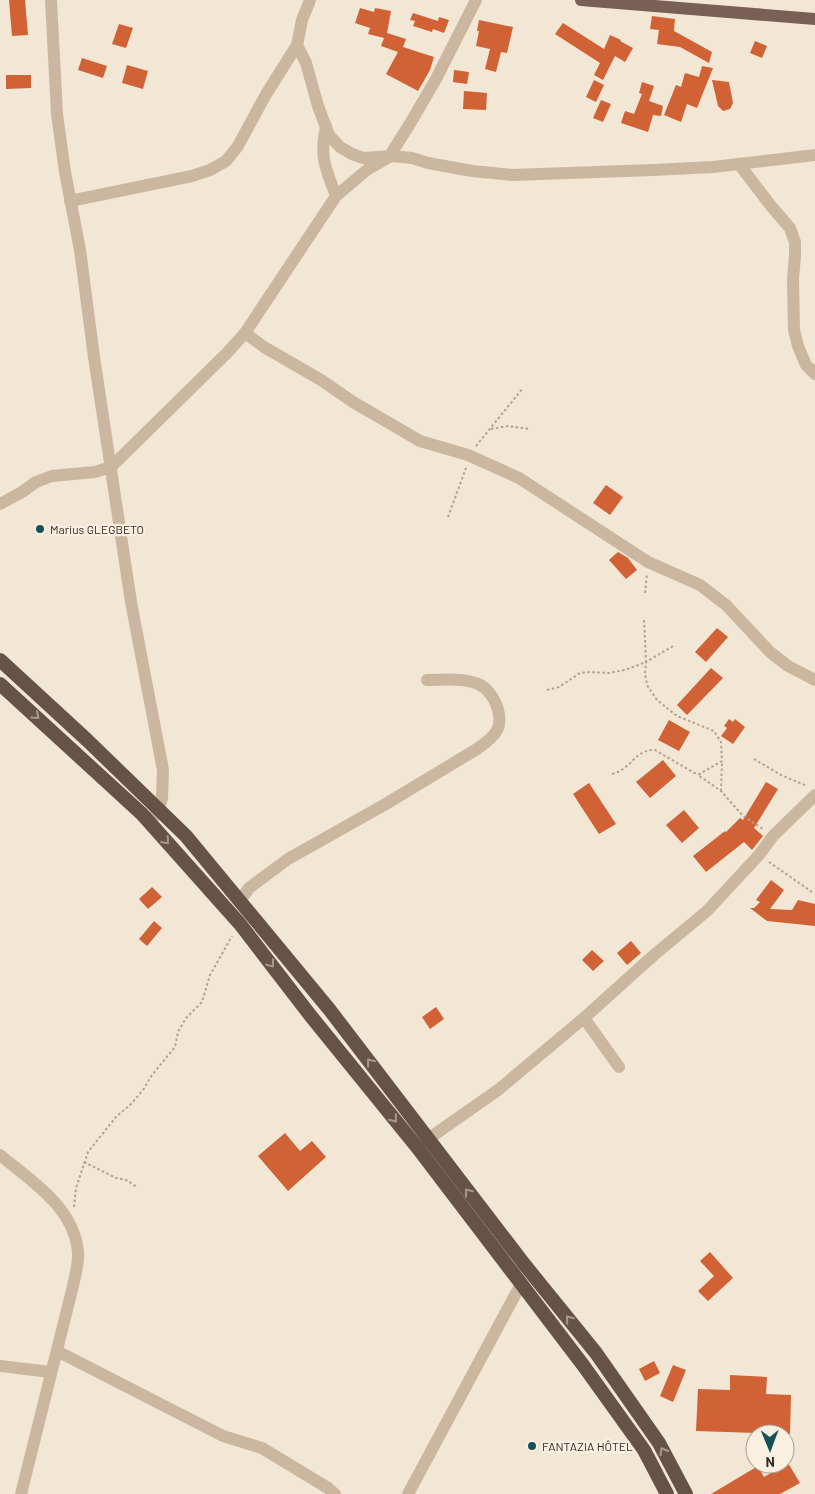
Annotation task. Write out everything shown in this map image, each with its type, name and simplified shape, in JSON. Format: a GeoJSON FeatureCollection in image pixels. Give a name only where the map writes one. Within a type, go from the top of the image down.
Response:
{"type":"FeatureCollection","features":[{"type":"Feature","properties":{"kind":"highway"},"geometry":{"type":"LineString","coordinates":[[0,660],[88,740],[186,836],[329,1009],[518,1257],[596,1353],[659,1443],[686,1494]]}},
{"type":"Feature","properties":{"kind":"highway"},"geometry":{"type":"LineString","coordinates":[[0,684],[150,822],[240,924],[416,1147],[583,1365],[644,1450],[667,1494]]}},
{"type":"Feature","properties":{"kind":"highway"},"geometry":{"type":"LineString","coordinates":[[583,1365],[596,1353]]}},
{"type":"Feature","properties":{"kind":"main road"},"geometry":{"type":"LineString","coordinates":[[581,0],[815,19]]}},
{"type":"Feature","properties":{"kind":"street"},"geometry":{"type":"LineString","coordinates":[[51,0],[57,114],[64,172],[80,250],[131,602],[163,770],[162,798],[159,809],[150,822]]}},
{"type":"Feature","properties":{"kind":"street"},"geometry":{"type":"LineString","coordinates":[[70,201],[192,176],[210,170],[226,161],[238,146],[265,96],[297,45],[302,20],[310,0]]}},
{"type":"Feature","properties":{"kind":"street"},"geometry":{"type":"LineString","coordinates":[[0,504],[36,482],[52,476],[94,472],[111,467],[227,353],[245,333],[336,196],[368,169],[389,156],[436,79],[476,0]]}},
{"type":"Feature","properties":{"kind":"street"},"geometry":{"type":"LineString","coordinates":[[297,45],[306,63],[318,106],[329,135],[340,147],[363,158],[389,156],[412,158],[472,171],[512,175],[652,170],[739,164],[815,155]]}},
{"type":"Feature","properties":{"kind":"street"},"geometry":{"type":"LineString","coordinates":[[326,127],[323,154],[336,196]]}},
{"type":"Feature","properties":{"kind":"street"},"geometry":{"type":"LineString","coordinates":[[739,164],[790,228],[795,242],[792,279],[794,330],[806,365],[815,374]]}},
{"type":"Feature","properties":{"kind":"street"},"geometry":{"type":"LineString","coordinates":[[245,333],[264,347],[420,442],[468,455],[519,478],[648,562],[700,585],[726,605],[770,652],[788,666],[815,680]]}},
{"type":"Feature","properties":{"kind":"street"},"geometry":{"type":"LineString","coordinates":[[240,901],[249,888],[288,859],[384,805],[477,748],[489,740],[496,732],[500,723],[500,714],[494,699],[483,686],[461,681],[427,680]]}},
{"type":"Feature","properties":{"kind":"street"},"geometry":{"type":"LineString","coordinates":[[416,1147],[429,1140],[498,1090],[707,911],[759,855],[773,836],[812,792]]}},
{"type":"Feature","properties":{"kind":"street"},"geometry":{"type":"LineString","coordinates":[[584,1018],[620,1067]]}},
{"type":"Feature","properties":{"kind":"street"},"geometry":{"type":"LineString","coordinates":[[0,1155],[61,1208],[72,1228],[78,1252],[73,1286],[21,1494]]}},
{"type":"Feature","properties":{"kind":"street"},"geometry":{"type":"LineString","coordinates":[[408,1494],[521,1284]]}},
{"type":"Feature","properties":{"kind":"street"},"geometry":{"type":"LineString","coordinates":[[57,1351],[223,1436],[262,1448],[335,1494]]}},
{"type":"Feature","properties":{"kind":"street"},"geometry":{"type":"LineString","coordinates":[[0,1366],[51,1372]]}},
{"type":"Feature","properties":{"kind":"path"},"geometry":{"type":"LineString","coordinates":[[448,517],[467,465],[468,455],[523,388]]}},
{"type":"Feature","properties":{"kind":"path"},"geometry":{"type":"LineString","coordinates":[[491,429],[508,426],[529,429]]}},
{"type":"Feature","properties":{"kind":"path"},"geometry":{"type":"LineString","coordinates":[[646,592],[648,562]]}},
{"type":"Feature","properties":{"kind":"path"},"geometry":{"type":"LineString","coordinates":[[644,619],[647,686],[657,700],[677,716],[714,731],[721,742],[721,791]]}},
{"type":"Feature","properties":{"kind":"path"},"geometry":{"type":"LineString","coordinates":[[547,690],[559,687],[580,673],[625,670],[646,662],[673,646]]}},
{"type":"Feature","properties":{"kind":"path"},"geometry":{"type":"LineString","coordinates":[[612,774],[618,773],[628,766],[641,752],[655,750],[721,791],[743,816],[773,836]]}},
{"type":"Feature","properties":{"kind":"path"},"geometry":{"type":"LineString","coordinates":[[754,759],[812,792]]}},
{"type":"Feature","properties":{"kind":"path"},"geometry":{"type":"LineString","coordinates":[[698,775],[722,761]]}},
{"type":"Feature","properties":{"kind":"path"},"geometry":{"type":"LineString","coordinates":[[759,855],[812,892]]}},
{"type":"Feature","properties":{"kind":"path"},"geometry":{"type":"LineString","coordinates":[[74,1208],[76,1188],[88,1152],[104,1131],[143,1090],[152,1075],[175,1047],[178,1032],[186,1018],[202,1002],[210,976],[240,924]]}},
{"type":"Feature","properties":{"kind":"path"},"geometry":{"type":"LineString","coordinates":[[84,1162],[116,1178],[126,1180],[136,1187]]}},
{"type":"Feature","properties":{"kind":"building"},"geometry":{"type":"Polygon","coordinates":[[[9,0],[25,0],[28,35],[12,36],[9,0]]]}},
{"type":"Feature","properties":{"kind":"building"},"geometry":{"type":"Polygon","coordinates":[[[360,8],[374,12],[375,8],[391,11],[387,33],[406,39],[403,47],[434,57],[430,70],[418,91],[386,74],[398,52],[381,46],[384,38],[368,34],[370,28],[355,23],[360,8]]]}},
{"type":"Feature","properties":{"kind":"building"},"geometry":{"type":"Polygon","coordinates":[[[413,13],[438,21],[439,17],[449,20],[444,33],[433,29],[432,32],[413,26],[415,21],[410,20],[413,13]]]}},
{"type":"Feature","properties":{"kind":"building"},"geometry":{"type":"Polygon","coordinates":[[[652,16],[675,19],[674,31],[712,52],[709,63],[680,47],[657,44],[659,30],[650,29],[652,16]]]}},
{"type":"Feature","properties":{"kind":"building"},"geometry":{"type":"Polygon","coordinates":[[[479,20],[513,27],[507,53],[501,52],[496,72],[485,69],[490,49],[476,46],[479,20]]]}},
{"type":"Feature","properties":{"kind":"building"},"geometry":{"type":"Polygon","coordinates":[[[563,23],[604,49],[610,35],[633,48],[625,62],[615,56],[603,80],[594,75],[600,63],[555,34],[563,23]]]}},
{"type":"Feature","properties":{"kind":"building"},"geometry":{"type":"Polygon","coordinates":[[[119,24],[133,28],[126,48],[112,44],[119,24]]]}},
{"type":"Feature","properties":{"kind":"building"},"geometry":{"type":"Polygon","coordinates":[[[755,41],[767,46],[762,58],[750,53],[755,41]]]}},
{"type":"Feature","properties":{"kind":"building"},"geometry":{"type":"Polygon","coordinates":[[[82,58],[107,66],[103,78],[78,70],[82,58]]]}},
{"type":"Feature","properties":{"kind":"building"},"geometry":{"type":"Polygon","coordinates":[[[127,65],[148,71],[143,89],[122,83],[127,65]]]}},
{"type":"Feature","properties":{"kind":"building"},"geometry":{"type":"Polygon","coordinates":[[[702,66],[713,68],[697,108],[687,104],[681,122],[664,115],[676,85],[681,87],[685,73],[699,77],[702,66]]]}},
{"type":"Feature","properties":{"kind":"building"},"geometry":{"type":"Polygon","coordinates":[[[454,70],[469,72],[467,84],[453,82],[454,70]]]}},
{"type":"Feature","properties":{"kind":"building"},"geometry":{"type":"Polygon","coordinates":[[[6,75],[31,75],[31,88],[6,89],[6,75]]]}},
{"type":"Feature","properties":{"kind":"building"},"geometry":{"type":"Polygon","coordinates":[[[594,80],[604,85],[596,102],[586,97],[594,80]]]}},
{"type":"Feature","properties":{"kind":"building"},"geometry":{"type":"Polygon","coordinates":[[[712,80],[729,82],[733,103],[730,109],[723,111],[718,106],[712,80]]]}},
{"type":"Feature","properties":{"kind":"building"},"geometry":{"type":"Polygon","coordinates":[[[642,82],[654,86],[649,101],[663,106],[661,116],[653,115],[648,132],[621,123],[625,111],[634,114],[642,94],[639,93],[642,82]]]}},
{"type":"Feature","properties":{"kind":"building"},"geometry":{"type":"Polygon","coordinates":[[[464,91],[487,93],[486,110],[463,109],[464,91]]]}},
{"type":"Feature","properties":{"kind":"building"},"geometry":{"type":"Polygon","coordinates":[[[601,100],[611,104],[603,122],[593,118],[601,100]]]}},
{"type":"Feature","properties":{"kind":"building"},"geometry":{"type":"Polygon","coordinates":[[[606,485],[623,497],[610,515],[593,503],[606,485]]]}},
{"type":"Feature","properties":{"kind":"building"},"geometry":{"type":"Polygon","coordinates":[[[618,552],[628,558],[637,570],[626,579],[609,560],[618,552]]]}},
{"type":"Feature","properties":{"kind":"building"},"geometry":{"type":"Polygon","coordinates":[[[717,628],[728,637],[706,662],[695,652],[717,628]]]}},
{"type":"Feature","properties":{"kind":"building"},"geometry":{"type":"Polygon","coordinates":[[[711,668],[723,678],[687,715],[677,705],[711,668]]]}},
{"type":"Feature","properties":{"kind":"building"},"geometry":{"type":"Polygon","coordinates":[[[729,719],[733,722],[735,719],[745,727],[733,744],[721,736],[727,728],[724,726],[729,719]]]}},
{"type":"Feature","properties":{"kind":"building"},"geometry":{"type":"Polygon","coordinates":[[[669,720],[690,732],[679,751],[658,740],[669,720]]]}},
{"type":"Feature","properties":{"kind":"building"},"geometry":{"type":"Polygon","coordinates":[[[663,760],[676,776],[650,798],[636,782],[663,760]]]}},
{"type":"Feature","properties":{"kind":"building"},"geometry":{"type":"Polygon","coordinates":[[[766,782],[778,789],[754,828],[763,836],[752,850],[744,842],[706,872],[693,856],[726,832],[740,818],[743,820],[766,782]]]}},
{"type":"Feature","properties":{"kind":"building"},"geometry":{"type":"Polygon","coordinates":[[[589,783],[616,824],[599,834],[573,794],[589,783]]]}},
{"type":"Feature","properties":{"kind":"building"},"geometry":{"type":"Polygon","coordinates":[[[684,810],[699,828],[682,843],[666,825],[684,810]]]}},
{"type":"Feature","properties":{"kind":"building"},"geometry":{"type":"Polygon","coordinates":[[[771,880],[784,890],[770,909],[792,910],[798,900],[815,904],[815,926],[767,921],[750,908],[754,908],[760,902],[756,900],[771,880]]]}},
{"type":"Feature","properties":{"kind":"building"},"geometry":{"type":"Polygon","coordinates":[[[152,887],[162,897],[148,909],[139,899],[152,887]]]}},
{"type":"Feature","properties":{"kind":"building"},"geometry":{"type":"Polygon","coordinates":[[[154,921],[162,928],[147,946],[139,939],[154,921]]]}},
{"type":"Feature","properties":{"kind":"building"},"geometry":{"type":"Polygon","coordinates":[[[631,941],[641,953],[627,965],[617,953],[631,941]]]}},
{"type":"Feature","properties":{"kind":"building"},"geometry":{"type":"Polygon","coordinates":[[[592,950],[604,961],[593,971],[582,960],[592,950]]]}},
{"type":"Feature","properties":{"kind":"building"},"geometry":{"type":"Polygon","coordinates":[[[436,1007],[444,1019],[430,1029],[422,1017],[436,1007]]]}},
{"type":"Feature","properties":{"kind":"building"},"geometry":{"type":"Polygon","coordinates":[[[285,1133],[300,1151],[312,1141],[326,1157],[288,1191],[258,1156],[285,1133]]]}},
{"type":"Feature","properties":{"kind":"building"},"geometry":{"type":"Polygon","coordinates":[[[710,1252],[733,1278],[708,1301],[698,1291],[714,1276],[700,1261],[710,1252]]]}},
{"type":"Feature","properties":{"kind":"building"},"geometry":{"type":"Polygon","coordinates":[[[654,1361],[660,1373],[645,1381],[639,1369],[654,1361]]]}},
{"type":"Feature","properties":{"kind":"building"},"geometry":{"type":"Polygon","coordinates":[[[673,1365],[686,1370],[673,1402],[660,1396],[673,1365]]]}},
{"type":"Feature","properties":{"kind":"building"},"geometry":{"type":"Polygon","coordinates":[[[730,1375],[767,1377],[766,1394],[791,1395],[790,1424],[745,1424],[745,1433],[696,1431],[698,1389],[730,1390],[730,1375]]]}},
{"type":"Feature","properties":{"kind":"building"},"geometry":{"type":"Polygon","coordinates":[[[745,1474],[762,1474],[764,1477],[769,1474],[795,1474],[800,1483],[780,1494],[711,1494],[745,1474]]]}},
{"type":"Feature","properties":{"kind":"place","name":"Marius GLEGBETO"},"geometry":{"type":"Point","coordinates":[40,529]}},
{"type":"Feature","properties":{"kind":"place","name":"FANTAZIA HÔTEL"},"geometry":{"type":"Point","coordinates":[532,1446]}}]}
